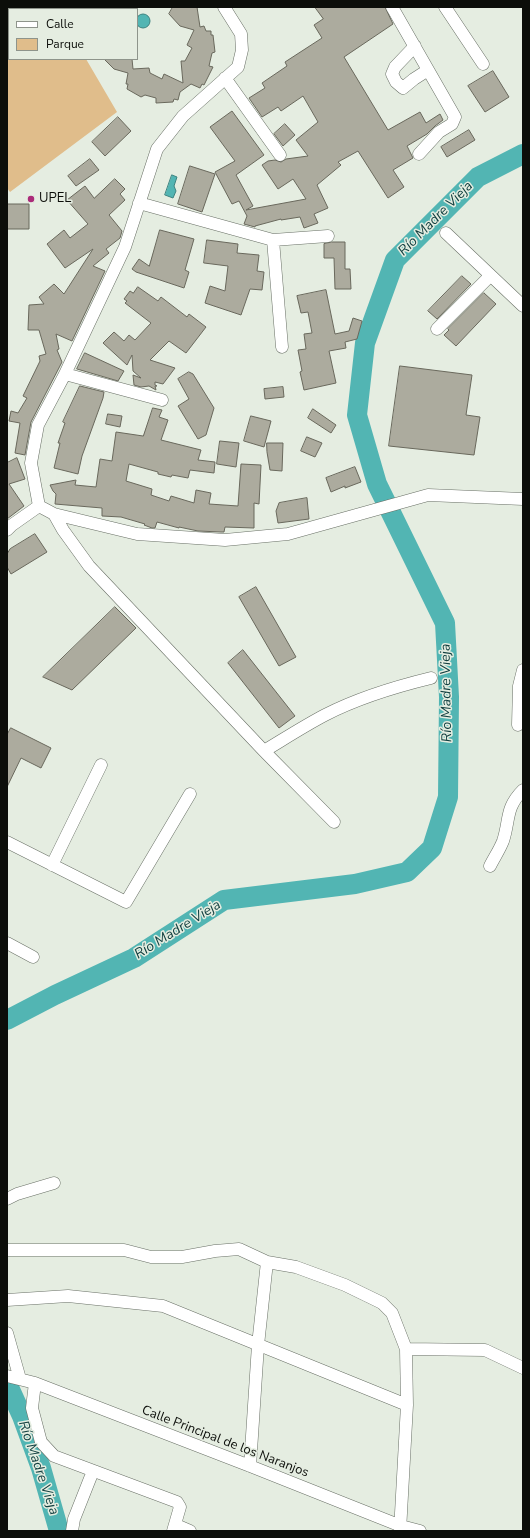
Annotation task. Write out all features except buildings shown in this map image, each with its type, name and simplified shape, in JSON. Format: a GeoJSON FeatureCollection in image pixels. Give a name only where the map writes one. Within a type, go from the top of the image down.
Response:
{"type":"FeatureCollection","features":[{"type":"Feature","properties":{"kind":"street"},"geometry":{"type":"LineString","coordinates":[[39,506],[32,463],[38,425],[65,374],[125,247],[157,149],[183,116],[238,66],[242,50],[241,34],[224,7]]}},
{"type":"Feature","properties":{"kind":"street"},"geometry":{"type":"LineString","coordinates":[[392,7],[455,117],[452,124],[439,132],[419,154]]}},
{"type":"Feature","properties":{"kind":"street"},"geometry":{"type":"LineString","coordinates":[[445,7],[483,64]]}},
{"type":"Feature","properties":{"kind":"street"},"geometry":{"type":"LineString","coordinates":[[414,46],[395,67],[392,74],[396,82],[403,88],[428,70]]}},
{"type":"Feature","properties":{"kind":"street"},"geometry":{"type":"LineString","coordinates":[[225,78],[280,155]]}},
{"type":"Feature","properties":{"kind":"street"},"geometry":{"type":"LineString","coordinates":[[139,203],[273,240],[328,236]]}},
{"type":"Feature","properties":{"kind":"street"},"geometry":{"type":"LineString","coordinates":[[446,233],[523,306]]}},
{"type":"Feature","properties":{"kind":"street"},"geometry":{"type":"LineString","coordinates":[[273,240],[282,347]]}},
{"type":"Feature","properties":{"kind":"street"},"geometry":{"type":"LineString","coordinates":[[437,329],[490,276]]}},
{"type":"Feature","properties":{"kind":"street"},"geometry":{"type":"LineString","coordinates":[[65,374],[162,400]]}},
{"type":"Feature","properties":{"kind":"street"},"geometry":{"type":"LineString","coordinates":[[39,506],[54,514],[137,534],[225,540],[288,534],[428,495],[523,498]]}},
{"type":"Feature","properties":{"kind":"street"},"geometry":{"type":"LineString","coordinates":[[7,530],[39,506]]}},
{"type":"Feature","properties":{"kind":"street"},"geometry":{"type":"LineString","coordinates":[[54,514],[89,566],[264,751],[334,822]]}},
{"type":"Feature","properties":{"kind":"street"},"geometry":{"type":"LineString","coordinates":[[518,726],[518,690],[523,670]]}},
{"type":"Feature","properties":{"kind":"street"},"geometry":{"type":"LineString","coordinates":[[264,751],[309,724],[343,707],[384,691],[431,678]]}},
{"type":"Feature","properties":{"kind":"street"},"geometry":{"type":"LineString","coordinates":[[52,865],[101,765]]}},
{"type":"Feature","properties":{"kind":"street"},"geometry":{"type":"LineString","coordinates":[[490,866],[503,842],[506,822],[511,806],[515,798],[523,790]]}},
{"type":"Feature","properties":{"kind":"street"},"geometry":{"type":"LineString","coordinates":[[7,842],[126,902],[190,794]]}},
{"type":"Feature","properties":{"kind":"street"},"geometry":{"type":"LineString","coordinates":[[7,944],[33,957]]}},
{"type":"Feature","properties":{"kind":"street"},"geometry":{"type":"LineString","coordinates":[[7,1199],[17,1194],[54,1183]]}},
{"type":"Feature","properties":{"kind":"street"},"geometry":{"type":"LineString","coordinates":[[7,1250],[124,1250],[151,1257],[182,1257],[215,1251],[238,1250],[268,1262],[296,1267],[345,1286],[382,1303],[392,1313],[406,1349],[407,1406],[401,1529]]}},
{"type":"Feature","properties":{"kind":"street"},"geometry":{"type":"LineString","coordinates":[[250,1466],[258,1345],[268,1262]]}},
{"type":"Feature","properties":{"kind":"street"},"geometry":{"type":"LineString","coordinates":[[7,1300],[68,1296],[163,1306],[407,1406]]}},
{"type":"Feature","properties":{"kind":"street"},"geometry":{"type":"LineString","coordinates":[[7,1333],[11,1342],[13,1378]]}},
{"type":"Feature","properties":{"kind":"street"},"geometry":{"type":"LineString","coordinates":[[406,1349],[485,1350],[523,1368]]}},
{"type":"Feature","properties":{"kind":"street","name":"Calle Principal de los Naranjos"},"geometry":{"type":"LineString","coordinates":[[13,1378],[35,1383],[250,1466],[401,1529],[420,1531]]}},
{"type":"Feature","properties":{"kind":"street"},"geometry":{"type":"LineString","coordinates":[[35,1383],[32,1408],[41,1442],[54,1456],[177,1502],[180,1507],[174,1528],[190,1531]]}},
{"type":"Feature","properties":{"kind":"street"},"geometry":{"type":"LineString","coordinates":[[72,1531],[74,1519],[93,1470]]}},
{"type":"Feature","properties":{"kind":"green space"},"geometry":{"type":"Polygon","coordinates":[[[7,7],[54,7],[55,8],[8,8],[8,60],[87,60],[117,112],[10,192],[7,188],[7,7]]]}},
{"type":"Feature","properties":{"kind":"water"},"geometry":{"type":"Polygon","coordinates":[[[143,14],[149,18],[150,21],[148,26],[143,28],[138,26],[138,16],[143,14]]]}},
{"type":"Feature","properties":{"kind":"water"},"geometry":{"type":"Polygon","coordinates":[[[172,175],[177,177],[174,186],[176,191],[173,198],[165,195],[172,175]]]}},
{"type":"Feature","properties":{"kind":"waterway","name":"Río Madre Vieja"},"geometry":{"type":"LineString","coordinates":[[7,1020],[55,995],[134,958],[224,900],[355,884],[407,872],[432,848],[448,797],[449,697],[445,623],[377,484],[357,415],[365,343],[395,260],[478,177],[523,154]]}},
{"type":"Feature","properties":{"kind":"waterway","name":"Río Madre Vieja"},"geometry":{"type":"LineString","coordinates":[[7,1383],[22,1416],[41,1468],[59,1531]]}},
{"type":"Feature","properties":{"kind":"place","name":"UPEL"},"geometry":{"type":"Point","coordinates":[31,199]}}]}
